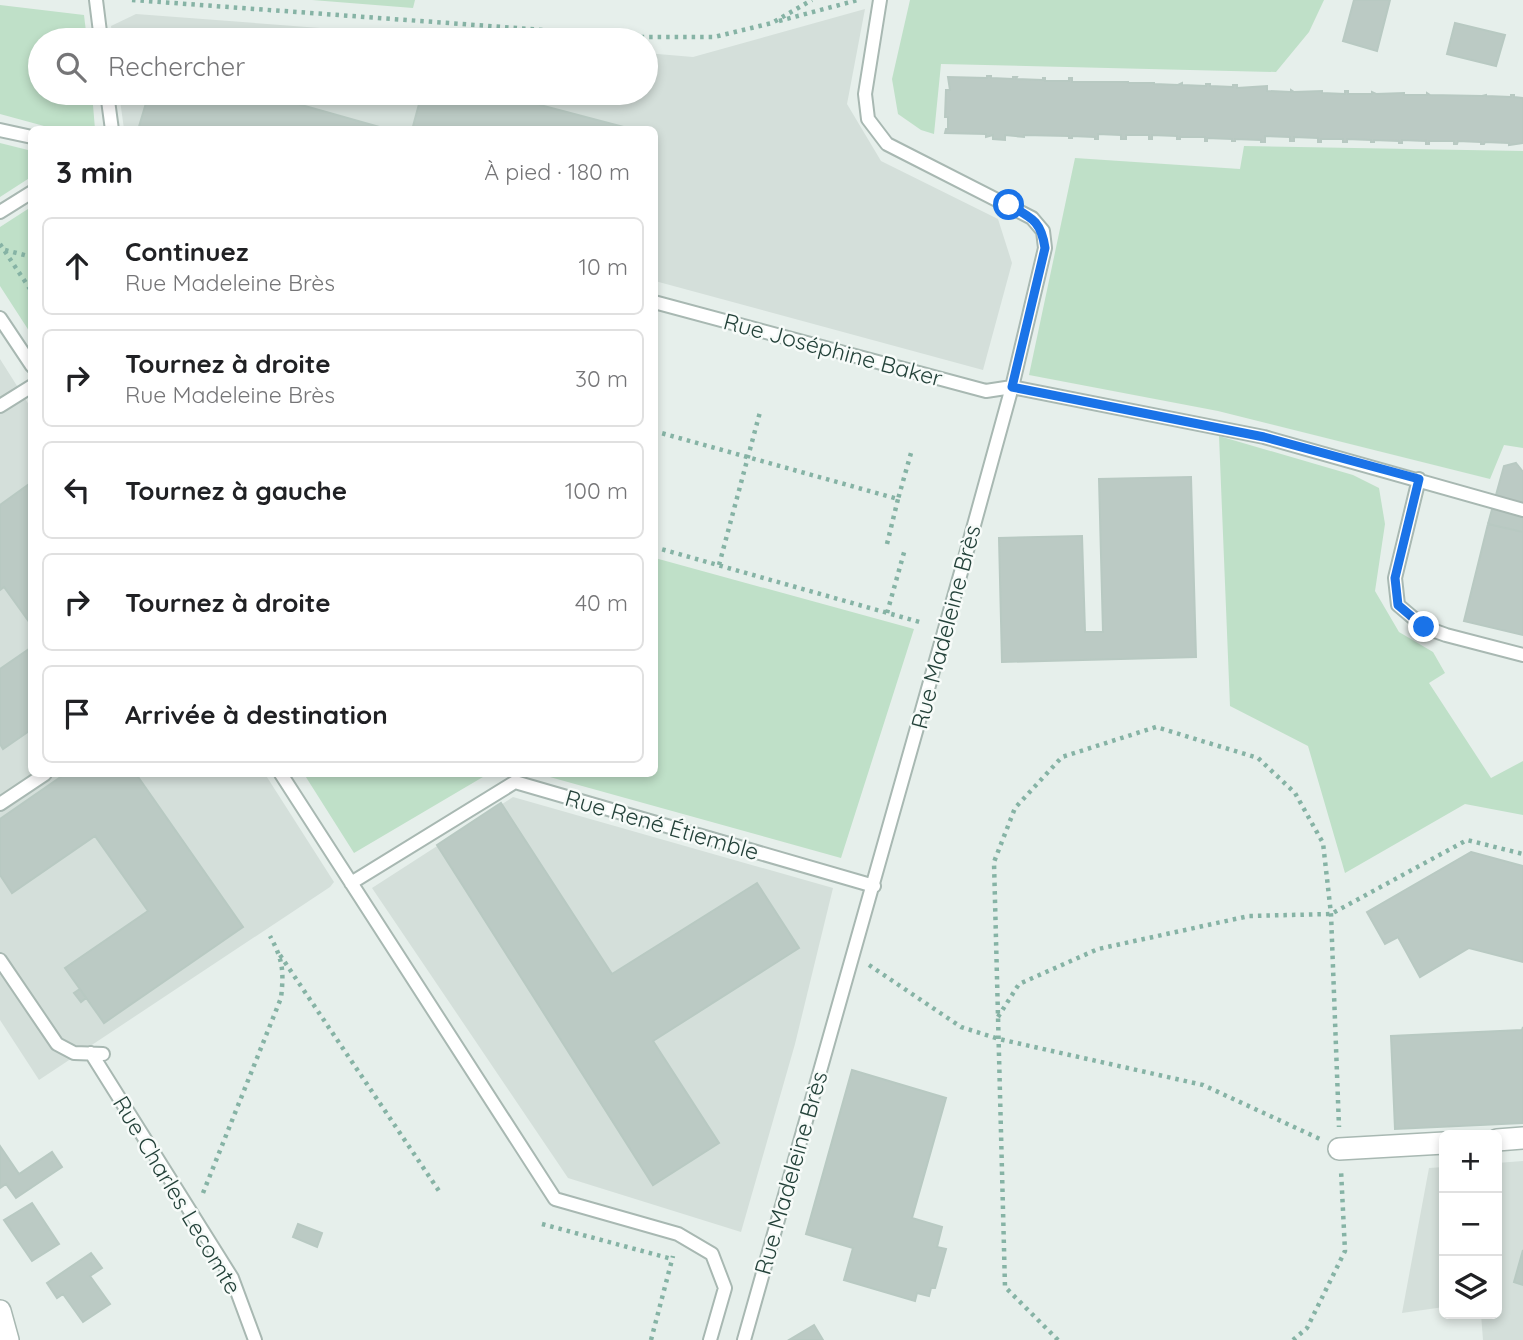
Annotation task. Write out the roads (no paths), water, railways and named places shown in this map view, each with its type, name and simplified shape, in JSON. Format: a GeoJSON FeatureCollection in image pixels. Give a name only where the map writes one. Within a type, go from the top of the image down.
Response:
{"type":"FeatureCollection","features":[{"type":"Feature","properties":{"kind":"street"},"geometry":{"type":"LineString","coordinates":[[1502,1140],[1523,1138]]}},
{"type":"Feature","properties":{"kind":"street"},"geometry":{"type":"LineString","coordinates":[[1339,1149],[1439,1143]]}},
{"type":"Feature","properties":{"kind":"street"},"geometry":{"type":"LineString","coordinates":[[0,1311],[8,1340]]}},
{"type":"Feature","properties":{"kind":"lane"},"geometry":{"type":"LineString","coordinates":[[96,0],[100,28]]}},
{"type":"Feature","properties":{"kind":"lane","name":"Rue Madeleine Brès"},"geometry":{"type":"LineString","coordinates":[[744,1340],[874,886],[1012,387],[1045,248],[1043,231],[1032,218],[887,144],[868,119],[865,94],[880,0]]}},
{"type":"Feature","properties":{"kind":"lane"},"geometry":{"type":"LineString","coordinates":[[109,105],[111,126]]}},
{"type":"Feature","properties":{"kind":"lane"},"geometry":{"type":"LineString","coordinates":[[0,130],[28,136]]}},
{"type":"Feature","properties":{"kind":"lane"},"geometry":{"type":"LineString","coordinates":[[0,212],[28,194]]}},
{"type":"Feature","properties":{"kind":"lane","name":"Rue Joséphine Baker"},"geometry":{"type":"LineString","coordinates":[[658,303],[986,391],[1012,387],[1264,437],[1523,510]]}},
{"type":"Feature","properties":{"kind":"lane"},"geometry":{"type":"LineString","coordinates":[[0,318],[28,360]]}},
{"type":"Feature","properties":{"kind":"lane"},"geometry":{"type":"LineString","coordinates":[[0,406],[28,388]]}},
{"type":"Feature","properties":{"kind":"lane"},"geometry":{"type":"LineString","coordinates":[[1419,479],[1395,578],[1398,605],[1424,627],[1523,655]]}},
{"type":"Feature","properties":{"kind":"lane"},"geometry":{"type":"LineString","coordinates":[[0,804],[40,777]]}},
{"type":"Feature","properties":{"kind":"lane"},"geometry":{"type":"LineString","coordinates":[[283,777],[555,1199],[678,1234],[712,1254],[725,1288],[710,1340]]}},
{"type":"Feature","properties":{"kind":"lane","name":"Rue René Étiemble"},"geometry":{"type":"LineString","coordinates":[[351,883],[515,782],[874,886]]}},
{"type":"Feature","properties":{"kind":"lane","name":"Rue Charles Lecomte"},"geometry":{"type":"LineString","coordinates":[[0,960],[57,1044],[74,1053],[97,1054],[232,1278],[255,1340]]}}]}
